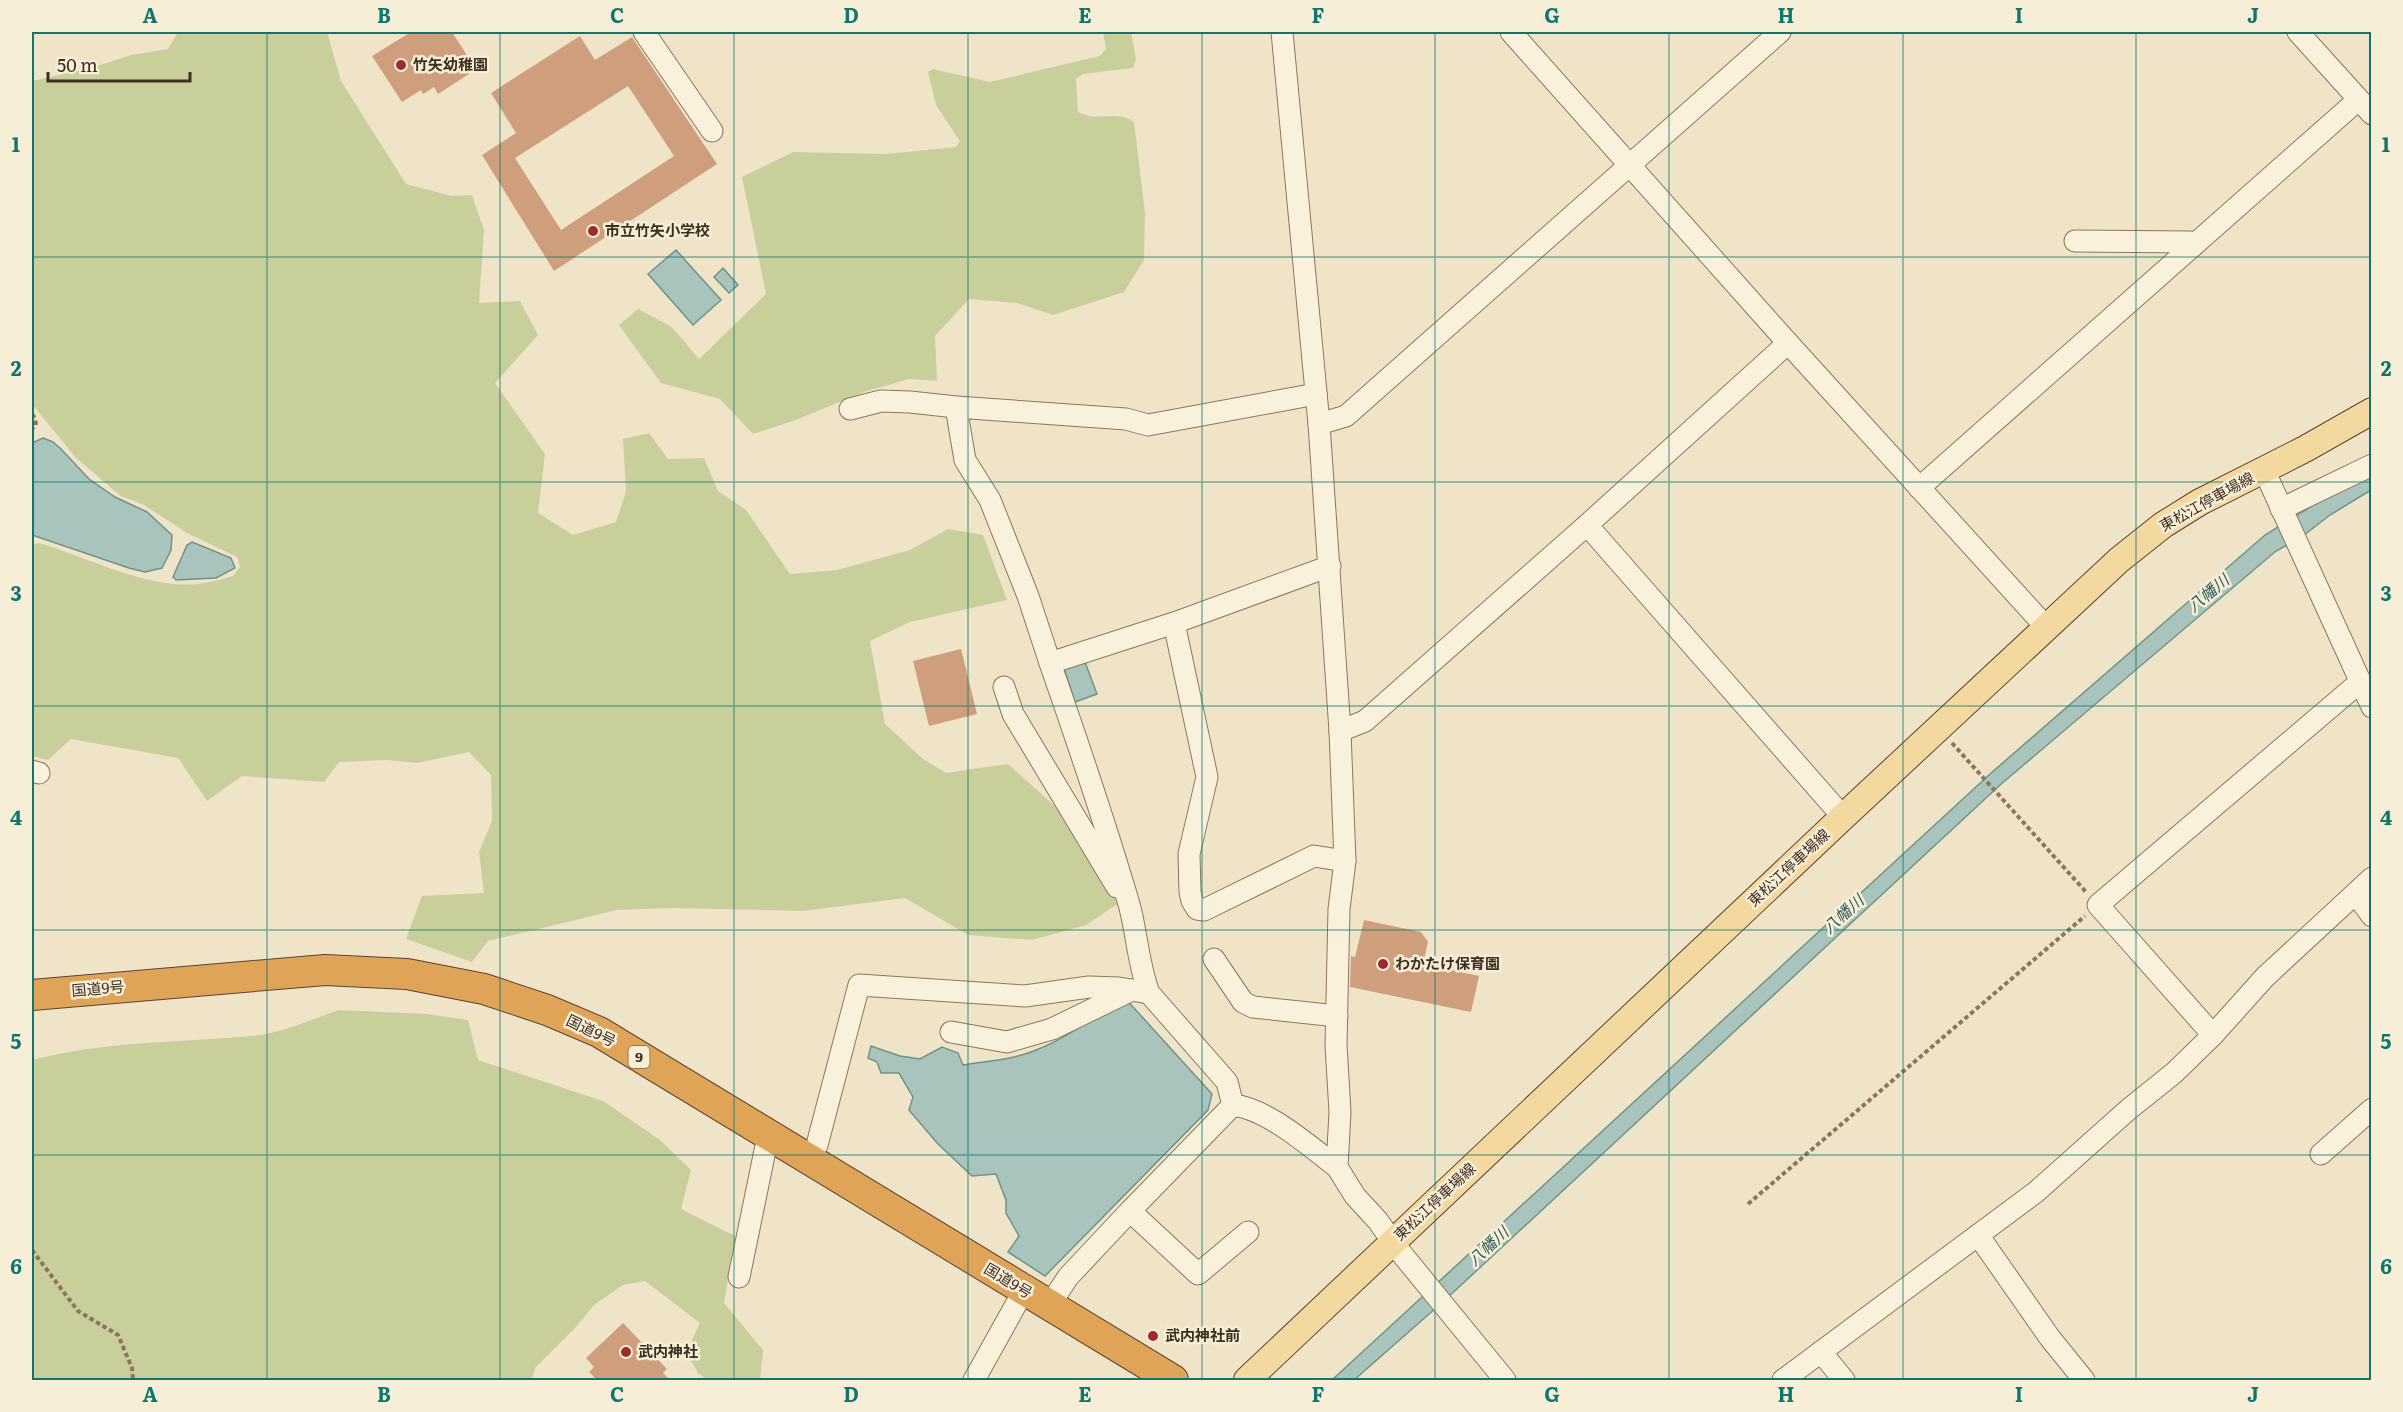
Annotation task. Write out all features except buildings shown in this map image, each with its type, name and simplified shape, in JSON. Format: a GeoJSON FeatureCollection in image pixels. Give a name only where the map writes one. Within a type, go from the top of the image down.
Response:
{"type":"FeatureCollection","features":[{"type":"Feature","properties":{"kind":"highway","name":"国道9号"},"geometry":{"type":"LineString","coordinates":[[32,995],[325,970],[407,974],[484,989],[547,1010],[599,1032],[808,1161],[1173,1380]]}},
{"type":"Feature","properties":{"kind":"main road","name":"東松江停車場線"},"geometry":{"type":"LineString","coordinates":[[1246,1380],[1843,817],[2120,560],[2163,525],[2200,502],[2372,411]]}},
{"type":"Feature","properties":{"kind":"street"},"geometry":{"type":"LineString","coordinates":[[644,32],[712,131]]}},
{"type":"Feature","properties":{"kind":"street"},"geometry":{"type":"LineString","coordinates":[[1282,32],[1319,424],[1340,731],[1345,861],[1338,909],[1337,1016],[1340,1112],[1338,1167]]}},
{"type":"Feature","properties":{"kind":"street"},"geometry":{"type":"LineString","coordinates":[[1511,32],[1788,343],[2046,627]]}},
{"type":"Feature","properties":{"kind":"street"},"geometry":{"type":"LineString","coordinates":[[1319,424],[1346,416],[1780,32]]}},
{"type":"Feature","properties":{"kind":"street"},"geometry":{"type":"LineString","coordinates":[[1919,488],[2194,245],[2365,107],[2298,32]]}},
{"type":"Feature","properties":{"kind":"street"},"geometry":{"type":"LineString","coordinates":[[2075,241],[2191,242],[2194,245]]}},
{"type":"Feature","properties":{"kind":"street"},"geometry":{"type":"LineString","coordinates":[[1340,731],[1365,722],[1788,343]]}},
{"type":"Feature","properties":{"kind":"street"},"geometry":{"type":"LineString","coordinates":[[850,409],[881,401],[910,402],[1126,419],[1149,425],[1316,394]]}},
{"type":"Feature","properties":{"kind":"street"},"geometry":{"type":"LineString","coordinates":[[951,1032],[1007,1042],[1052,1029],[1140,992],[1144,980],[1130,908],[1093,787],[1028,596],[990,500],[965,460],[956,407]]}},
{"type":"Feature","properties":{"kind":"street"},"geometry":{"type":"LineString","coordinates":[[2284,515],[2372,465]]}},
{"type":"Feature","properties":{"kind":"street"},"geometry":{"type":"LineString","coordinates":[[2264,470],[2372,707]]}},
{"type":"Feature","properties":{"kind":"street"},"geometry":{"type":"LineString","coordinates":[[1587,525],[1843,817]]}},
{"type":"Feature","properties":{"kind":"street"},"geometry":{"type":"LineString","coordinates":[[1050,663],[1174,623],[1330,566]]}},
{"type":"Feature","properties":{"kind":"street"},"geometry":{"type":"LineString","coordinates":[[1174,623],[1207,777],[1189,854],[1190,892],[1192,902],[1197,909],[1204,910],[1314,856],[1345,861]]}},
{"type":"Feature","properties":{"kind":"street"},"geometry":{"type":"LineString","coordinates":[[2213,1035],[2098,905],[2360,682]]}},
{"type":"Feature","properties":{"kind":"street"},"geometry":{"type":"LineString","coordinates":[[1004,687],[1013,714],[1103,867],[1130,908]]}},
{"type":"Feature","properties":{"kind":"street"},"geometry":{"type":"LineString","coordinates":[[1783,1380],[2036,1192],[2128,1109],[2174,1073],[2213,1035],[2265,977],[2372,878]]}},
{"type":"Feature","properties":{"kind":"street"},"geometry":{"type":"LineString","coordinates":[[2356,894],[2372,916]]}},
{"type":"Feature","properties":{"kind":"street"},"geometry":{"type":"LineString","coordinates":[[1214,959],[1240,998],[1248,1005],[1337,1016]]}},
{"type":"Feature","properties":{"kind":"street"},"geometry":{"type":"LineString","coordinates":[[808,1161],[817,1145],[859,985],[1025,996],[1089,987],[1140,992],[1227,1082],[1233,1105]]}},
{"type":"Feature","properties":{"kind":"street"},"geometry":{"type":"LineString","coordinates":[[1049,1306],[1068,1277],[1233,1105],[1248,1106],[1284,1128],[1338,1167],[1348,1186],[1505,1380]]}},
{"type":"Feature","properties":{"kind":"street"},"geometry":{"type":"LineString","coordinates":[[2321,1154],[2372,1109]]}},
{"type":"Feature","properties":{"kind":"street"},"geometry":{"type":"LineString","coordinates":[[739,1277],[768,1136]]}},
{"type":"Feature","properties":{"kind":"street"},"geometry":{"type":"LineString","coordinates":[[1130,1211],[1198,1274],[1248,1232]]}},
{"type":"Feature","properties":{"kind":"street"},"geometry":{"type":"LineString","coordinates":[[1978,1235],[2050,1338],[2084,1380]]}},
{"type":"Feature","properties":{"kind":"street"},"geometry":{"type":"LineString","coordinates":[[974,1380],[1024,1290]]}},
{"type":"Feature","properties":{"kind":"street"},"geometry":{"type":"LineString","coordinates":[[1821,1353],[1844,1380]]}},
{"type":"Feature","properties":{"kind":"path"},"geometry":{"type":"LineString","coordinates":[[32,414],[36,425],[32,429]]}},
{"type":"Feature","properties":{"kind":"path"},"geometry":{"type":"LineString","coordinates":[[1748,1204],[2098,905],[1938,728]]}},
{"type":"Feature","properties":{"kind":"path"},"geometry":{"type":"LineString","coordinates":[[32,1250],[78,1311],[118,1335],[132,1368],[133,1380]]}},
{"type":"Feature","properties":{"kind":"green space"},"geometry":{"type":"Polygon","coordinates":[[[178,32],[327,32],[341,81],[406,184],[452,196],[472,195],[484,230],[479,303],[520,301],[538,335],[495,383],[545,454],[538,513],[573,535],[616,522],[626,492],[623,439],[649,433],[668,459],[704,458],[718,491],[746,510],[790,574],[837,570],[910,550],[948,529],[983,535],[1007,600],[910,622],[870,641],[885,724],[923,759],[946,773],[1008,764],[1066,816],[1077,843],[1119,903],[1086,925],[1032,940],[968,935],[905,898],[803,911],[673,908],[617,910],[488,941],[472,962],[406,939],[422,896],[484,893],[479,852],[492,821],[491,775],[469,752],[417,763],[386,760],[339,762],[324,782],[242,776],[207,801],[178,758],[71,739],[48,760],[32,756],[32,545],[39,543],[117,571],[157,582],[177,584],[210,582],[233,576],[240,567],[237,557],[187,533],[144,505],[121,496],[76,458],[32,404],[32,81],[91,68],[131,55],[168,49],[178,32]]]}},
{"type":"Feature","properties":{"kind":"green space"},"geometry":{"type":"Polygon","coordinates":[[[1103,32],[1131,32],[1136,59],[1133,68],[1083,74],[1076,79],[1078,112],[1093,116],[1120,116],[1134,122],[1145,213],[1144,260],[1124,292],[1053,315],[1017,303],[969,299],[935,336],[937,381],[909,379],[864,392],[793,421],[753,434],[720,399],[661,383],[619,325],[638,309],[672,327],[699,359],[766,294],[742,177],[793,152],[886,154],[956,147],[960,141],[936,105],[928,72],[933,69],[990,82],[1100,56],[1106,49],[1103,32]]]}},
{"type":"Feature","properties":{"kind":"green space"},"geometry":{"type":"Polygon","coordinates":[[[339,1010],[427,1014],[468,1020],[478,1060],[603,1101],[660,1140],[691,1170],[681,1209],[735,1236],[724,1303],[763,1350],[760,1380],[707,1380],[698,1373],[686,1353],[700,1323],[645,1281],[623,1285],[594,1305],[576,1327],[535,1368],[532,1380],[32,1380],[32,1060],[116,1045],[260,1035],[289,1028],[339,1010]]]}},
{"type":"Feature","properties":{"kind":"water"},"geometry":{"type":"Polygon","coordinates":[[[676,250],[721,300],[693,325],[648,274],[676,250]]]}},
{"type":"Feature","properties":{"kind":"water"},"geometry":{"type":"Polygon","coordinates":[[[723,268],[738,285],[729,293],[714,277],[723,268]]]}},
{"type":"Feature","properties":{"kind":"water"},"geometry":{"type":"Polygon","coordinates":[[[43,438],[53,442],[61,449],[89,479],[115,497],[147,512],[172,535],[171,550],[162,568],[145,572],[129,568],[32,535],[32,443],[43,438]]]}},
{"type":"Feature","properties":{"kind":"water"},"geometry":{"type":"Polygon","coordinates":[[[2371,473],[2371,490],[2330,515],[2299,539],[2291,519],[2347,484],[2371,473]]]}},
{"type":"Feature","properties":{"kind":"water","name":"八幡川"},"geometry":{"type":"Polygon","coordinates":[[[2284,523],[2293,542],[2276,551],[2000,785],[1445,1300],[1354,1380],[1332,1380],[1990,774],[2265,535],[2284,523]]]}},
{"type":"Feature","properties":{"kind":"water"},"geometry":{"type":"Polygon","coordinates":[[[192,542],[231,558],[235,568],[216,578],[176,580],[173,577],[187,545],[192,542]]]}},
{"type":"Feature","properties":{"kind":"water"},"geometry":{"type":"Polygon","coordinates":[[[1085,662],[1097,694],[1075,702],[1064,669],[1085,662]]]}},
{"type":"Feature","properties":{"kind":"water"},"geometry":{"type":"Polygon","coordinates":[[[1124,997],[1212,1094],[1208,1110],[1045,1276],[1008,1252],[1019,1236],[1006,1213],[1006,1200],[996,1174],[972,1176],[938,1144],[909,1110],[913,1097],[899,1073],[881,1073],[877,1062],[868,1058],[871,1046],[900,1056],[920,1059],[942,1047],[958,1053],[963,1065],[1009,1058],[1048,1045],[1124,997]]]}},
{"type":"Feature","properties":{"kind":"place","name":"竹矢幼稚園"},"geometry":{"type":"Point","coordinates":[401,65]}},
{"type":"Feature","properties":{"kind":"place","name":"市立竹矢小学校"},"geometry":{"type":"Point","coordinates":[593,231]}},
{"type":"Feature","properties":{"kind":"place","name":"わかたけ保育園"},"geometry":{"type":"Point","coordinates":[1383,964]}},
{"type":"Feature","properties":{"kind":"place","name":"武内神社前"},"geometry":{"type":"Point","coordinates":[1153,1336]}},
{"type":"Feature","properties":{"kind":"place","name":"武内神社"},"geometry":{"type":"Point","coordinates":[626,1352]}}]}
